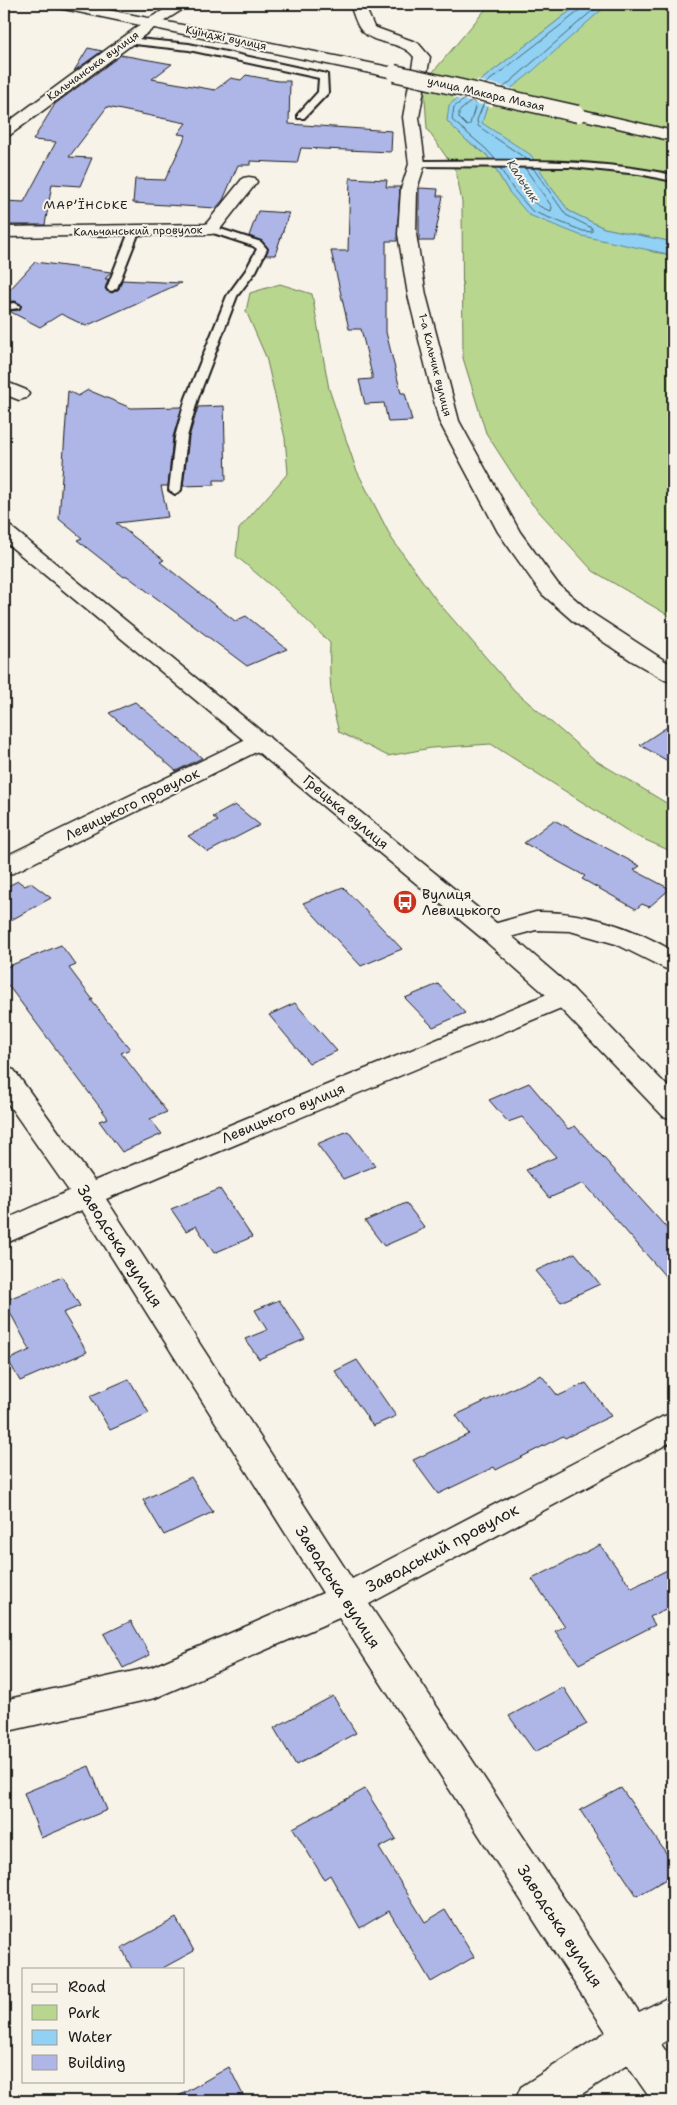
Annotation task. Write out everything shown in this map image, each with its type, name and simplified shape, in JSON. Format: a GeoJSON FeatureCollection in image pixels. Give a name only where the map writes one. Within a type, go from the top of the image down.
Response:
{"type":"FeatureCollection","features":[{"type":"Feature","properties":{"kind":"street","name":"Куїнджі вулиця"},"geometry":{"type":"LineString","coordinates":[[59,4],[394,73]]}},
{"type":"Feature","properties":{"kind":"street","name":"Кальчанська вулиця"},"geometry":{"type":"LineString","coordinates":[[4,132],[153,22],[184,4]]}},
{"type":"Feature","properties":{"kind":"street","name":"1-а Кальчик вулиця"},"geometry":{"type":"LineString","coordinates":[[357,4],[368,28],[374,34],[413,46],[422,57],[414,95],[412,117],[416,164],[409,189],[407,234],[417,295],[449,421],[509,532],[550,589],[582,617],[640,656],[673,675]]}},
{"type":"Feature","properties":{"kind":"street","name":"улица Макара Мазая"},"geometry":{"type":"LineString","coordinates":[[394,73],[673,136]]}},
{"type":"Feature","properties":{"kind":"street","name":"Кальчанський провулок"},"geometry":{"type":"LineString","coordinates":[[4,232],[134,232],[211,229],[249,182]]}},
{"type":"Feature","properties":{"kind":"street","name":"Грецька вулиця"},"geometry":{"type":"LineString","coordinates":[[4,531],[492,933],[564,996],[673,1109]]}},
{"type":"Feature","properties":{"kind":"street","name":"Левицького провулок"},"geometry":{"type":"LineString","coordinates":[[4,867],[260,741]]}},
{"type":"Feature","properties":{"kind":"street"},"geometry":{"type":"LineString","coordinates":[[492,933],[536,921],[568,921],[649,948],[673,962]]}},
{"type":"Feature","properties":{"kind":"street","name":"Левицького вулиця"},"geometry":{"type":"LineString","coordinates":[[4,1233],[88,1195],[564,996]]}},
{"type":"Feature","properties":{"kind":"street","name":"Заводська вулиця"},"geometry":{"type":"LineString","coordinates":[[4,1077],[88,1195],[346,1599],[673,2097]]}},
{"type":"Feature","properties":{"kind":"street","name":"Заводський провулок"},"geometry":{"type":"LineString","coordinates":[[4,1716],[156,1682],[346,1599],[673,1426]]}},
{"type":"Feature","properties":{"kind":"street"},"geometry":{"type":"LineString","coordinates":[[535,2101],[633,2038],[673,2015]]}},
{"type":"Feature","properties":{"kind":"lane"},"geometry":{"type":"LineString","coordinates":[[128,41],[189,47],[324,76],[323,93],[301,116]]}},
{"type":"Feature","properties":{"kind":"lane"},"geometry":{"type":"LineString","coordinates":[[416,164],[549,163],[639,171],[673,178]]}},
{"type":"Feature","properties":{"kind":"lane"},"geometry":{"type":"LineString","coordinates":[[175,490],[181,437],[192,398],[232,296],[251,272],[262,249],[257,244],[211,229]]}},
{"type":"Feature","properties":{"kind":"lane"},"geometry":{"type":"LineString","coordinates":[[112,288],[134,232]]}},
{"type":"Feature","properties":{"kind":"green space"},"geometry":{"type":"Polygon","coordinates":[[[490,4],[579,4],[471,88],[428,78],[490,4]]]}},
{"type":"Feature","properties":{"kind":"green space"},"geometry":{"type":"Polygon","coordinates":[[[608,4],[673,4],[673,133],[502,95],[608,4]]]}},
{"type":"Feature","properties":{"kind":"green space"},"geometry":{"type":"Polygon","coordinates":[[[424,83],[465,92],[466,140],[487,155],[509,192],[653,252],[673,255],[673,618],[593,571],[532,504],[486,433],[463,358],[462,202],[456,171],[427,129],[424,83]]]}},
{"type":"Feature","properties":{"kind":"green space"},"geometry":{"type":"Polygon","coordinates":[[[497,99],[673,139],[673,242],[604,228],[569,211],[550,186],[505,139],[481,123],[487,107],[497,99]]]}},
{"type":"Feature","properties":{"kind":"green space"},"geometry":{"type":"Polygon","coordinates":[[[280,284],[312,294],[329,389],[356,469],[392,539],[437,601],[515,691],[595,760],[673,807],[673,852],[634,835],[491,744],[431,748],[388,756],[339,732],[331,688],[330,643],[276,590],[236,556],[239,529],[288,473],[285,438],[266,357],[246,311],[250,293],[280,284]]]}},
{"type":"Feature","properties":{"kind":"water","name":"Кальчик"},"geometry":{"type":"Polygon","coordinates":[[[579,4],[608,4],[527,76],[487,107],[482,123],[531,155],[550,186],[569,211],[604,228],[673,242],[673,255],[582,236],[529,215],[509,192],[487,155],[466,140],[447,121],[449,105],[579,4]]]}},
{"type":"Feature","properties":{"kind":"pier"},"geometry":{"type":"Polygon","coordinates":[[[477,80],[515,89],[491,107],[453,98],[477,80]]]}},
{"type":"Feature","properties":{"kind":"building"},"geometry":{"type":"Polygon","coordinates":[[[88,48],[102,51],[74,71],[88,48]]]}},
{"type":"Feature","properties":{"kind":"building"},"geometry":{"type":"Polygon","coordinates":[[[121,55],[172,64],[152,79],[215,90],[231,78],[241,80],[246,75],[278,81],[290,81],[289,124],[392,131],[391,152],[301,148],[297,163],[250,161],[250,165],[238,165],[223,200],[216,208],[133,203],[135,179],[165,180],[186,135],[178,134],[186,123],[107,107],[69,157],[92,158],[80,186],[52,184],[45,225],[4,225],[4,201],[24,202],[56,142],[33,140],[55,104],[121,55]]]}},
{"type":"Feature","properties":{"kind":"building"},"geometry":{"type":"Polygon","coordinates":[[[350,178],[387,180],[386,187],[400,187],[397,241],[386,241],[386,332],[401,393],[405,393],[412,421],[388,422],[384,403],[365,404],[359,380],[372,379],[372,375],[361,329],[349,329],[331,251],[348,251],[350,178]]]}},
{"type":"Feature","properties":{"kind":"building"},"geometry":{"type":"Polygon","coordinates":[[[419,188],[438,189],[437,196],[443,196],[434,241],[419,241],[419,188]]]}},
{"type":"Feature","properties":{"kind":"building"},"geometry":{"type":"Polygon","coordinates":[[[258,211],[289,213],[275,255],[266,255],[268,248],[262,241],[249,236],[258,211]]]}},
{"type":"Feature","properties":{"kind":"building"},"geometry":{"type":"Polygon","coordinates":[[[35,262],[111,272],[105,279],[108,279],[105,289],[112,293],[119,289],[122,280],[181,283],[86,326],[61,314],[40,327],[9,311],[19,310],[21,304],[15,301],[4,302],[4,296],[35,262]]]}},
{"type":"Feature","properties":{"kind":"building"},"geometry":{"type":"Polygon","coordinates":[[[88,390],[131,408],[182,407],[173,437],[168,486],[161,486],[168,517],[116,523],[164,560],[160,562],[235,621],[246,616],[287,649],[247,666],[127,576],[124,577],[77,540],[82,538],[59,519],[68,391],[78,396],[88,390]]]}},
{"type":"Feature","properties":{"kind":"building"},"geometry":{"type":"Polygon","coordinates":[[[224,406],[226,480],[214,480],[214,485],[183,486],[189,437],[198,407],[224,406]]]}},
{"type":"Feature","properties":{"kind":"building"},"geometry":{"type":"Polygon","coordinates":[[[135,702],[202,758],[176,771],[109,713],[135,702]]]}},
{"type":"Feature","properties":{"kind":"building"},"geometry":{"type":"Polygon","coordinates":[[[673,723],[673,764],[640,745],[673,723]]]}},
{"type":"Feature","properties":{"kind":"building"},"geometry":{"type":"Polygon","coordinates":[[[235,805],[260,825],[208,852],[188,836],[218,821],[213,817],[235,805]]]}},
{"type":"Feature","properties":{"kind":"building"},"geometry":{"type":"Polygon","coordinates":[[[554,820],[640,866],[634,870],[670,889],[649,907],[642,904],[636,909],[582,879],[585,876],[524,843],[554,820]]]}},
{"type":"Feature","properties":{"kind":"building"},"geometry":{"type":"Polygon","coordinates":[[[18,881],[25,886],[31,883],[51,898],[4,924],[4,888],[18,881]]]}},
{"type":"Feature","properties":{"kind":"building"},"geometry":{"type":"Polygon","coordinates":[[[343,887],[402,949],[361,966],[303,903],[343,887]]]}},
{"type":"Feature","properties":{"kind":"building"},"geometry":{"type":"Polygon","coordinates":[[[61,945],[76,965],[69,968],[93,1000],[91,1000],[130,1049],[121,1053],[167,1112],[150,1119],[162,1134],[122,1152],[99,1121],[108,1118],[4,980],[4,968],[61,945]]]}},
{"type":"Feature","properties":{"kind":"building"},"geometry":{"type":"Polygon","coordinates":[[[438,984],[465,1013],[433,1027],[405,998],[438,984]]]}},
{"type":"Feature","properties":{"kind":"building"},"geometry":{"type":"Polygon","coordinates":[[[295,1003],[337,1051],[309,1063],[269,1015],[295,1003]]]}},
{"type":"Feature","properties":{"kind":"building"},"geometry":{"type":"Polygon","coordinates":[[[529,1083],[568,1129],[575,1126],[673,1235],[673,1285],[584,1183],[549,1198],[526,1170],[556,1157],[522,1117],[508,1122],[489,1100],[529,1083]]]}},
{"type":"Feature","properties":{"kind":"building"},"geometry":{"type":"Polygon","coordinates":[[[348,1131],[375,1166],[343,1179],[317,1144],[348,1131]]]}},
{"type":"Feature","properties":{"kind":"building"},"geometry":{"type":"Polygon","coordinates":[[[220,1189],[252,1237],[214,1253],[196,1226],[186,1231],[171,1209],[220,1189]]]}},
{"type":"Feature","properties":{"kind":"building"},"geometry":{"type":"Polygon","coordinates":[[[406,1203],[425,1228],[384,1246],[365,1221],[406,1203]]]}},
{"type":"Feature","properties":{"kind":"building"},"geometry":{"type":"Polygon","coordinates":[[[575,1253],[600,1284],[561,1302],[535,1271],[575,1253]]]}},
{"type":"Feature","properties":{"kind":"building"},"geometry":{"type":"Polygon","coordinates":[[[62,1277],[80,1306],[63,1313],[87,1352],[20,1381],[8,1360],[30,1350],[4,1301],[62,1277]]]}},
{"type":"Feature","properties":{"kind":"building"},"geometry":{"type":"Polygon","coordinates":[[[279,1300],[305,1339],[259,1359],[245,1339],[267,1330],[255,1310],[279,1300]]]}},
{"type":"Feature","properties":{"kind":"building"},"geometry":{"type":"Polygon","coordinates":[[[357,1360],[396,1416],[373,1426],[335,1371],[357,1360]]]}},
{"type":"Feature","properties":{"kind":"building"},"geometry":{"type":"Polygon","coordinates":[[[541,1375],[558,1396],[586,1383],[611,1416],[565,1438],[563,1436],[496,1470],[494,1467],[438,1494],[413,1460],[469,1434],[456,1415],[541,1375]]]}},
{"type":"Feature","properties":{"kind":"building"},"geometry":{"type":"Polygon","coordinates":[[[129,1379],[149,1413],[110,1430],[90,1396],[129,1379]]]}},
{"type":"Feature","properties":{"kind":"building"},"geometry":{"type":"Polygon","coordinates":[[[191,1477],[213,1512],[164,1535],[143,1500],[191,1477]]]}},
{"type":"Feature","properties":{"kind":"building"},"geometry":{"type":"Polygon","coordinates":[[[600,1545],[632,1588],[673,1567],[673,1605],[650,1617],[655,1625],[579,1664],[555,1631],[565,1626],[532,1579],[600,1545]]]}},
{"type":"Feature","properties":{"kind":"building"},"geometry":{"type":"Polygon","coordinates":[[[131,1621],[150,1655],[123,1668],[104,1634],[131,1621]]]}},
{"type":"Feature","properties":{"kind":"building"},"geometry":{"type":"Polygon","coordinates":[[[563,1687],[587,1724],[535,1752],[509,1716],[563,1687]]]}},
{"type":"Feature","properties":{"kind":"building"},"geometry":{"type":"Polygon","coordinates":[[[333,1696],[356,1733],[296,1765],[274,1728],[333,1696]]]}},
{"type":"Feature","properties":{"kind":"building"},"geometry":{"type":"Polygon","coordinates":[[[89,1766],[107,1810],[41,1838],[24,1793],[89,1766]]]}},
{"type":"Feature","properties":{"kind":"building"},"geometry":{"type":"Polygon","coordinates":[[[621,1788],[673,1863],[673,1875],[637,1896],[580,1810],[621,1788]]]}},
{"type":"Feature","properties":{"kind":"building"},"geometry":{"type":"Polygon","coordinates":[[[365,1789],[396,1839],[379,1848],[425,1922],[445,1910],[474,1957],[431,1982],[389,1911],[360,1928],[330,1875],[324,1879],[293,1828],[365,1789]]]}},
{"type":"Feature","properties":{"kind":"building"},"geometry":{"type":"Polygon","coordinates":[[[176,1918],[194,1951],[163,1968],[132,1968],[122,1948],[176,1918]]]}},
{"type":"Feature","properties":{"kind":"building"},"geometry":{"type":"Polygon","coordinates":[[[229,2067],[246,2101],[170,2101],[229,2067]]]}},
{"type":"Feature","properties":{"kind":"place","name":"Вулиця Левицького"},"geometry":{"type":"Point","coordinates":[405,902]}},
{"type":"Feature","properties":{"kind":"district","name":"МАР’ЇНСЬКЕ"},"geometry":{"type":"Point","coordinates":[86,205]}}]}
